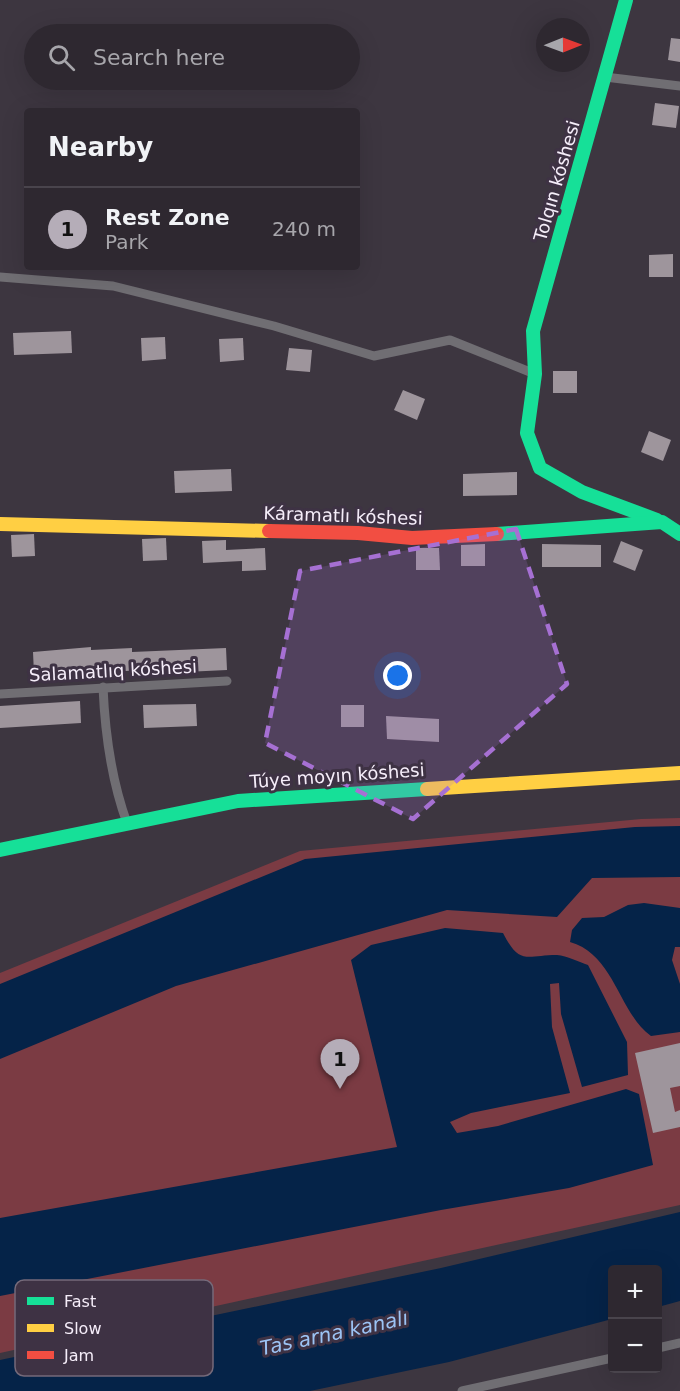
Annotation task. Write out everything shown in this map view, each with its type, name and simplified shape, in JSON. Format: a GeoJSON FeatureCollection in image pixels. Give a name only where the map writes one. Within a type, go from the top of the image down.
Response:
{"type":"FeatureCollection","features":[{"type":"Feature","properties":{"kind":"street","name":"Tolqın kóshesi"},"geometry":{"type":"LineString","coordinates":[[626,0],[533,331],[535,374],[527,433],[540,468],[582,492],[662,522]]}},
{"type":"Feature","properties":{"kind":"street"},"geometry":{"type":"LineString","coordinates":[[605,77],[680,86]]}},
{"type":"Feature","properties":{"kind":"street"},"geometry":{"type":"LineString","coordinates":[[0,277],[113,286],[274,326],[374,356],[450,340],[535,374]]}},
{"type":"Feature","properties":{"kind":"street"},"geometry":{"type":"LineString","coordinates":[[662,522],[680,534]]}},
{"type":"Feature","properties":{"kind":"street","name":"Káramatlı kóshesi"},"geometry":{"type":"LineString","coordinates":[[0,524],[358,533],[412,538],[564,531],[662,522]]}},
{"type":"Feature","properties":{"kind":"street","name":"Salamatlıq kóshesi"},"geometry":{"type":"LineString","coordinates":[[0,694],[227,681]]}},
{"type":"Feature","properties":{"kind":"street"},"geometry":{"type":"LineString","coordinates":[[103,687],[105,734],[117,794],[127,823]]}},
{"type":"Feature","properties":{"kind":"street","name":"Túye moyın kóshesi"},"geometry":{"type":"LineString","coordinates":[[0,850],[238,801],[680,773]]}},
{"type":"Feature","properties":{"kind":"street"},"geometry":{"type":"LineString","coordinates":[[662,1347],[680,1343]]}},
{"type":"Feature","properties":{"kind":"street"},"geometry":{"type":"LineString","coordinates":[[462,1391],[608,1359]]}},
{"type":"Feature","properties":{"kind":"highlighted area"},"geometry":{"type":"Polygon","coordinates":[[[516,529],[567,684],[413,819],[265,743],[300,571],[516,529]]]}},
{"type":"Feature","properties":{"kind":"shaded area"},"geometry":{"type":"Polygon","coordinates":[[[680,818],[680,1205],[213,1307],[213,1280],[15,1280],[15,1350],[0,1353],[0,973],[300,851],[641,819],[680,818]]]}},
{"type":"Feature","properties":{"kind":"water"},"geometry":{"type":"Polygon","coordinates":[[[680,826],[680,877],[592,878],[557,917],[447,910],[176,986],[0,1059],[0,984],[305,859],[635,827],[680,826]]]}},
{"type":"Feature","properties":{"kind":"water"},"geometry":{"type":"Polygon","coordinates":[[[644,903],[680,908],[680,947],[675,947],[672,960],[680,984],[680,1032],[651,1036],[640,1026],[607,971],[597,959],[585,949],[570,942],[572,930],[582,918],[604,917],[628,905],[644,903]]]}},
{"type":"Feature","properties":{"kind":"water"},"geometry":{"type":"Polygon","coordinates":[[[445,928],[503,933],[519,954],[531,957],[557,955],[588,965],[627,1042],[628,1075],[582,1087],[561,1014],[559,983],[550,984],[552,1027],[570,1093],[471,1113],[450,1122],[457,1133],[498,1126],[626,1089],[639,1094],[653,1165],[569,1188],[441,1210],[82,1280],[15,1280],[15,1293],[0,1296],[0,1218],[397,1147],[351,960],[371,945],[445,928]]]}},
{"type":"Feature","properties":{"kind":"water","name":"Tas arna kanalı"},"geometry":{"type":"Polygon","coordinates":[[[680,1212],[680,1301],[662,1306],[662,1265],[608,1265],[608,1320],[449,1362],[310,1391],[0,1391],[0,1360],[15,1357],[15,1376],[213,1376],[213,1316],[441,1268],[680,1212]]]}},
{"type":"Feature","properties":{"kind":"building"},"geometry":{"type":"Polygon","coordinates":[[[671,38],[680,39],[680,62],[668,60],[671,38]]]}},
{"type":"Feature","properties":{"kind":"building"},"geometry":{"type":"Polygon","coordinates":[[[655,103],[679,106],[676,128],[652,125],[655,103]]]}},
{"type":"Feature","properties":{"kind":"building"},"geometry":{"type":"Polygon","coordinates":[[[673,254],[673,277],[649,277],[649,255],[673,254]]]}},
{"type":"Feature","properties":{"kind":"building"},"geometry":{"type":"Polygon","coordinates":[[[71,331],[72,353],[14,355],[13,333],[71,331]]]}},
{"type":"Feature","properties":{"kind":"building"},"geometry":{"type":"Polygon","coordinates":[[[165,337],[166,359],[142,361],[141,338],[165,337]]]}},
{"type":"Feature","properties":{"kind":"building"},"geometry":{"type":"Polygon","coordinates":[[[243,338],[244,360],[220,362],[219,339],[243,338]]]}},
{"type":"Feature","properties":{"kind":"building"},"geometry":{"type":"Polygon","coordinates":[[[289,348],[312,350],[310,372],[286,370],[289,348]]]}},
{"type":"Feature","properties":{"kind":"building"},"geometry":{"type":"Polygon","coordinates":[[[553,371],[577,371],[577,393],[553,393],[553,371]]]}},
{"type":"Feature","properties":{"kind":"building"},"geometry":{"type":"Polygon","coordinates":[[[403,390],[425,399],[417,420],[394,410],[403,390]]]}},
{"type":"Feature","properties":{"kind":"building"},"geometry":{"type":"Polygon","coordinates":[[[649,431],[671,440],[663,461],[641,452],[649,431]]]}},
{"type":"Feature","properties":{"kind":"building"},"geometry":{"type":"Polygon","coordinates":[[[231,469],[232,491],[175,493],[174,471],[231,469]]]}},
{"type":"Feature","properties":{"kind":"building"},"geometry":{"type":"Polygon","coordinates":[[[517,472],[517,495],[463,496],[463,474],[517,472]]]}},
{"type":"Feature","properties":{"kind":"building"},"geometry":{"type":"Polygon","coordinates":[[[34,534],[35,556],[12,557],[11,535],[34,534]]]}},
{"type":"Feature","properties":{"kind":"building"},"geometry":{"type":"Polygon","coordinates":[[[166,538],[167,560],[143,561],[142,539],[166,538]]]}},
{"type":"Feature","properties":{"kind":"building"},"geometry":{"type":"Polygon","coordinates":[[[226,540],[226,550],[265,548],[266,570],[242,571],[242,561],[203,563],[202,541],[226,540]]]}},
{"type":"Feature","properties":{"kind":"building"},"geometry":{"type":"Polygon","coordinates":[[[621,541],[643,550],[635,571],[613,562],[621,541]]]}},
{"type":"Feature","properties":{"kind":"building"},"geometry":{"type":"Polygon","coordinates":[[[485,544],[485,566],[461,566],[461,545],[485,544]]]}},
{"type":"Feature","properties":{"kind":"building"},"geometry":{"type":"Polygon","coordinates":[[[542,544],[601,545],[601,567],[542,567],[542,544]]]}},
{"type":"Feature","properties":{"kind":"building"},"geometry":{"type":"Polygon","coordinates":[[[416,548],[439,548],[440,570],[416,570],[416,548]]]}},
{"type":"Feature","properties":{"kind":"building"},"geometry":{"type":"Polygon","coordinates":[[[91,647],[91,650],[132,648],[132,652],[226,648],[227,670],[143,674],[142,670],[109,672],[109,669],[34,674],[33,652],[91,647]]]}},
{"type":"Feature","properties":{"kind":"building"},"geometry":{"type":"Polygon","coordinates":[[[80,701],[81,723],[0,728],[0,706],[80,701]]]}},
{"type":"Feature","properties":{"kind":"building"},"geometry":{"type":"Polygon","coordinates":[[[196,704],[197,726],[144,728],[143,705],[196,704]]]}},
{"type":"Feature","properties":{"kind":"building"},"geometry":{"type":"Polygon","coordinates":[[[341,705],[364,705],[364,727],[341,727],[341,705]]]}},
{"type":"Feature","properties":{"kind":"building"},"geometry":{"type":"Polygon","coordinates":[[[386,716],[439,719],[439,742],[387,739],[386,716]]]}},
{"type":"Feature","properties":{"kind":"building"},"geometry":{"type":"Polygon","coordinates":[[[680,1043],[680,1086],[670,1088],[675,1112],[680,1110],[680,1127],[653,1133],[635,1053],[680,1043]]]}},
{"type":"Feature","properties":{"kind":"traffic: fast"},"geometry":{"type":"LineString","coordinates":[[626,0],[533,331],[535,374],[527,433],[540,468],[582,492],[657,520]]}},
{"type":"Feature","properties":{"kind":"traffic: fast"},"geometry":{"type":"LineString","coordinates":[[497,534],[662,522],[680,534]]}},
{"type":"Feature","properties":{"kind":"traffic: fast"},"geometry":{"type":"LineString","coordinates":[[0,850],[238,801],[427,789]]}},
{"type":"Feature","properties":{"kind":"traffic: slow"},"geometry":{"type":"LineString","coordinates":[[0,524],[269,531]]}},
{"type":"Feature","properties":{"kind":"traffic: slow"},"geometry":{"type":"LineString","coordinates":[[427,789],[680,773]]}},
{"type":"Feature","properties":{"kind":"traffic: jam"},"geometry":{"type":"LineString","coordinates":[[269,531],[358,533],[412,538],[497,534]]}},
{"type":"Feature","properties":{"kind":"place","name":"Rest Zone"},"geometry":{"type":"Point","coordinates":[340,1089]}}]}
